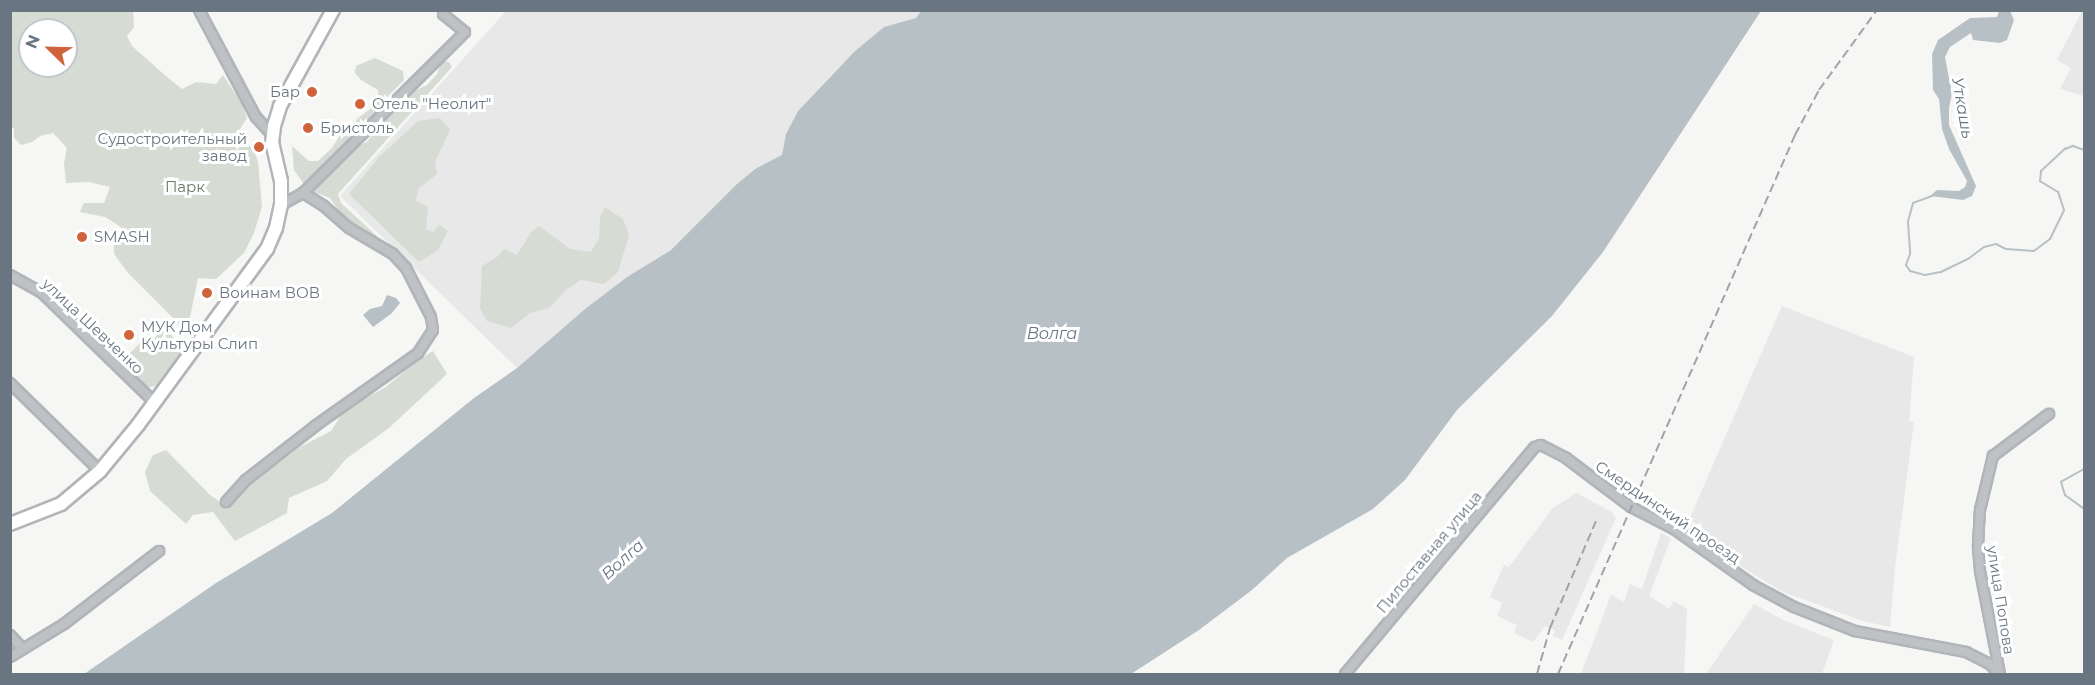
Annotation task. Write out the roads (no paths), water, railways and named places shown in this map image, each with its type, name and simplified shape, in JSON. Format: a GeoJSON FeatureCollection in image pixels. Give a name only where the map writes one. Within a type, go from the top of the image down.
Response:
{"type":"FeatureCollection","features":[{"type":"Feature","properties":{"kind":"main road"},"geometry":{"type":"LineString","coordinates":[[10,524],[61,504],[100,471],[267,249],[276,228],[281,205],[281,181],[272,135],[280,106],[333,10]]}},
{"type":"Feature","properties":{"kind":"street"},"geometry":{"type":"LineString","coordinates":[[199,10],[256,117],[272,135]]}},
{"type":"Feature","properties":{"kind":"street"},"geometry":{"type":"LineString","coordinates":[[281,205],[303,192],[465,32],[443,14],[445,10]]}},
{"type":"Feature","properties":{"kind":"street"},"geometry":{"type":"LineString","coordinates":[[226,502],[246,480],[315,426],[418,353],[433,330],[431,317],[406,268],[393,254],[349,228],[324,206],[303,192]]}},
{"type":"Feature","properties":{"kind":"street","name":"улица Шевченко"},"geometry":{"type":"LineString","coordinates":[[10,275],[41,292],[154,402]]}},
{"type":"Feature","properties":{"kind":"street"},"geometry":{"type":"LineString","coordinates":[[10,383],[100,471]]}},
{"type":"Feature","properties":{"kind":"street","name":"улица Попова"},"geometry":{"type":"LineString","coordinates":[[2000,675],[1980,571],[1978,546],[1980,510],[1994,456],[2049,414]]}},
{"type":"Feature","properties":{"kind":"street","name":"Смердинский проезд"},"geometry":{"type":"LineString","coordinates":[[1534,447],[1541,445],[1550,447],[1616,497],[1674,529],[1761,590],[1822,620],[1855,631]]}},
{"type":"Feature","properties":{"kind":"street","name":"Пилоставная улица"},"geometry":{"type":"LineString","coordinates":[[1345,675],[1534,447]]}},
{"type":"Feature","properties":{"kind":"street"},"geometry":{"type":"LineString","coordinates":[[10,657],[64,624],[159,551]]}},
{"type":"Feature","properties":{"kind":"street","name":"улица Попова"},"geometry":{"type":"LineString","coordinates":[[1855,631],[1961,651],[1986,661],[2000,675]]}},
{"type":"Feature","properties":{"kind":"street"},"geometry":{"type":"LineString","coordinates":[[10,635],[22,649]]}},
{"type":"Feature","properties":{"kind":"water","name":"Волга"},"geometry":{"type":"Polygon","coordinates":[[[921,11],[1761,11],[1603,252],[1552,316],[1457,410],[1405,480],[1373,509],[1287,558],[1252,590],[1199,630],[1131,674],[84,674],[216,583],[332,513],[474,398],[517,368],[585,309],[627,277],[671,250],[736,185],[755,169],[782,155],[786,134],[798,111],[854,52],[884,27],[916,18],[921,11]]]}},
{"type":"Feature","properties":{"kind":"water"},"geometry":{"type":"Polygon","coordinates":[[[1999,11],[2010,11],[2014,20],[2007,40],[2000,43],[1973,40],[1971,33],[1950,47],[1945,57],[1952,94],[1949,125],[1976,186],[1972,196],[1963,200],[1930,196],[1937,190],[1959,191],[1965,187],[1967,181],[1949,149],[1942,129],[1939,99],[1933,90],[1932,54],[1938,40],[1970,18],[1997,17],[1999,11]]]}},
{"type":"Feature","properties":{"kind":"water"},"geometry":{"type":"Polygon","coordinates":[[[387,295],[396,298],[400,303],[391,314],[373,327],[363,315],[370,309],[382,306],[387,295]]]}},
{"type":"Feature","properties":{"kind":"waterway","name":"Уткашь"},"geometry":{"type":"LineString","coordinates":[[1932,196],[1913,203],[1908,222],[1910,254],[1906,265],[1910,271],[1925,275],[1941,272],[1968,259],[1984,247],[1996,244],[2006,249],[2034,251],[2050,239],[2064,210],[2058,192],[2040,181],[2041,171],[2065,149],[2073,146],[2084,150]]}},
{"type":"Feature","properties":{"kind":"waterway","name":"Уткашь"},"geometry":{"type":"LineString","coordinates":[[2084,469],[2061,482],[2065,495],[2084,509]]}},
{"type":"Feature","properties":{"kind":"railway"},"geometry":{"type":"LineString","coordinates":[[1558,674],[1795,135],[1819,90],[1877,10]]}},
{"type":"Feature","properties":{"kind":"railway"},"geometry":{"type":"LineString","coordinates":[[1537,674],[1550,628],[1596,521]]}},
{"type":"Feature","properties":{"kind":"place","name":"Бар"},"geometry":{"type":"Point","coordinates":[312,92]}},
{"type":"Feature","properties":{"kind":"place","name":"Отель \"Неолит\""},"geometry":{"type":"Point","coordinates":[360,104]}},
{"type":"Feature","properties":{"kind":"place","name":"Бристоль"},"geometry":{"type":"Point","coordinates":[308,128]}},
{"type":"Feature","properties":{"kind":"place","name":"Судостроительный завод"},"geometry":{"type":"Point","coordinates":[259,147]}},
{"type":"Feature","properties":{"kind":"place","name":"SMASH"},"geometry":{"type":"Point","coordinates":[82,237]}},
{"type":"Feature","properties":{"kind":"place","name":"Воинам ВОВ"},"geometry":{"type":"Point","coordinates":[207,293]}},
{"type":"Feature","properties":{"kind":"place","name":"МУК Дом Культуры Слип"},"geometry":{"type":"Point","coordinates":[129,335]}},
{"type":"Feature","properties":{"kind":"park label","name":"Парк"},"geometry":{"type":"Point","coordinates":[185,187]}}]}
